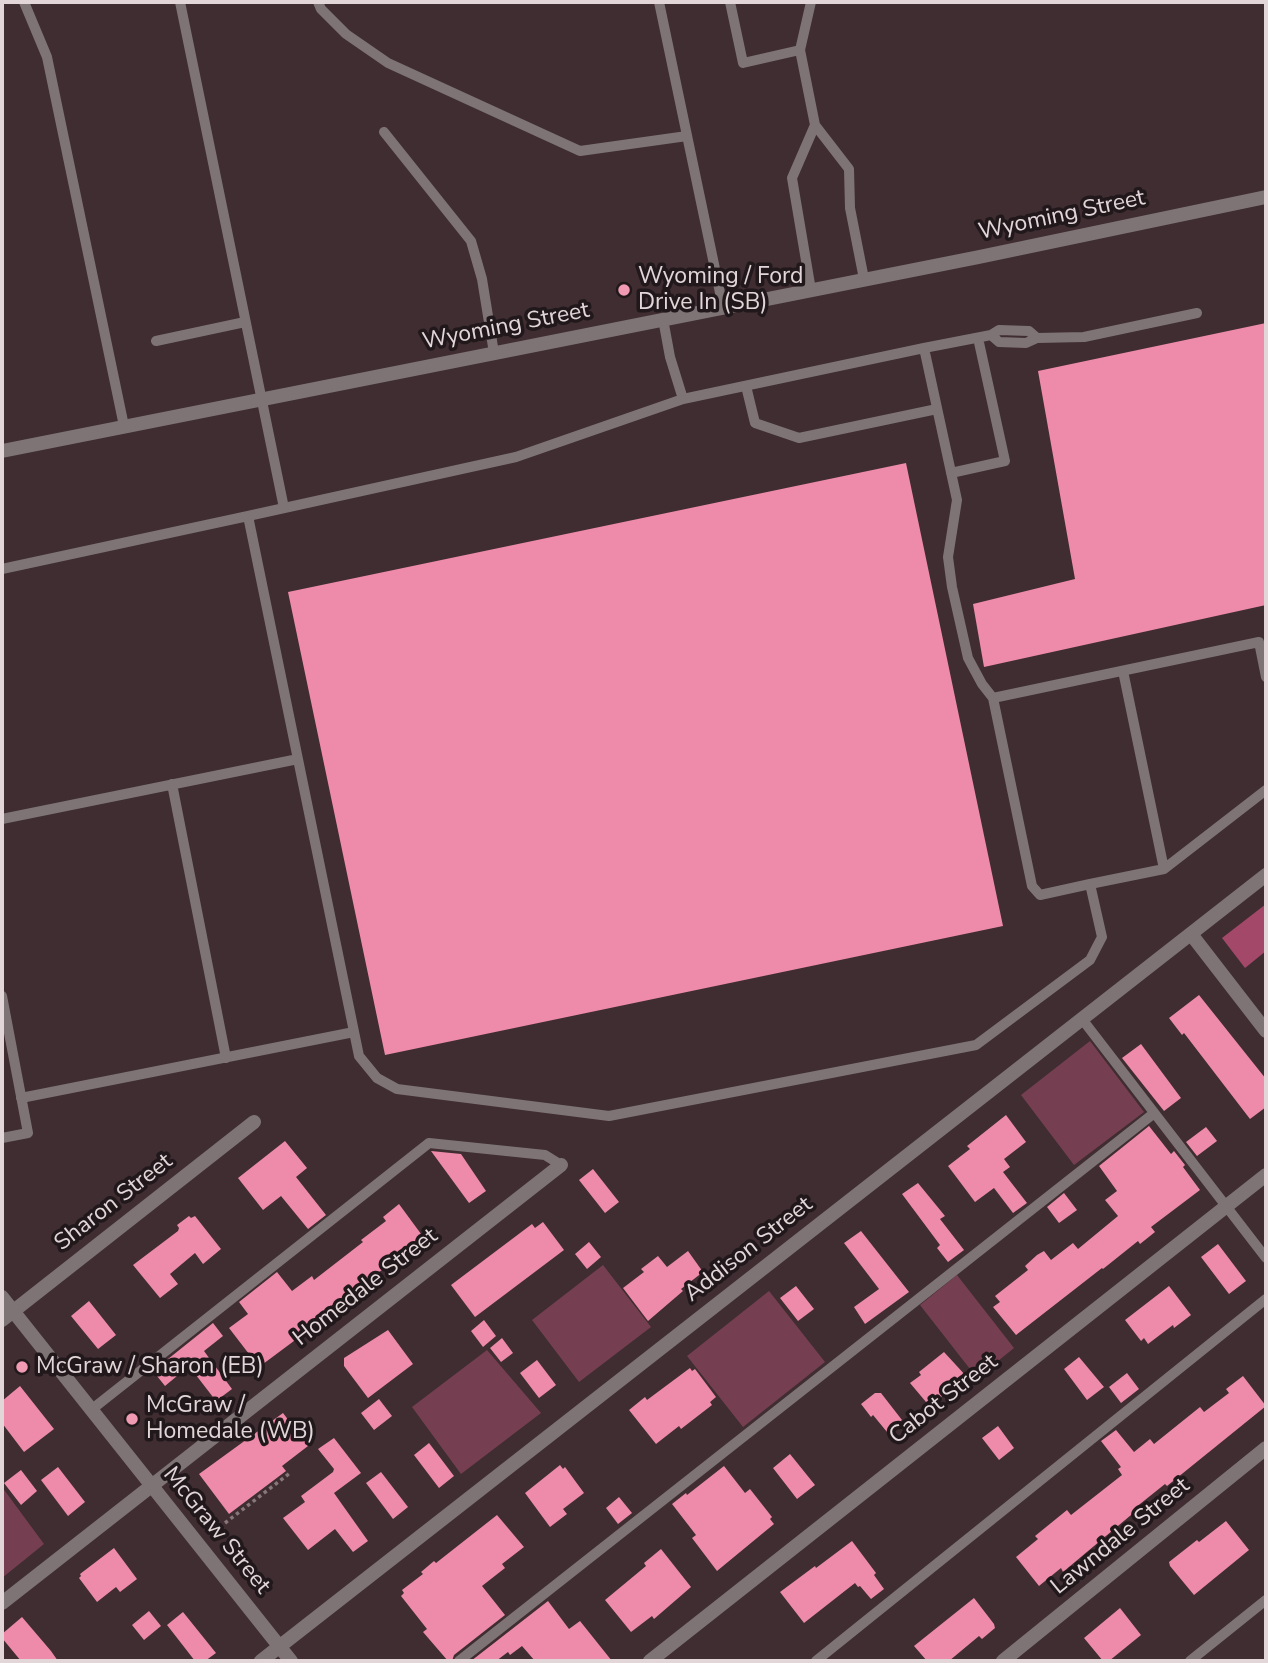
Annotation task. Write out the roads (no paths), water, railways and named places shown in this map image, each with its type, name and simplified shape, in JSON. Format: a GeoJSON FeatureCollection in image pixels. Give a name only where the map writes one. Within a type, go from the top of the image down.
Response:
{"type":"FeatureCollection","features":[{"type":"Feature","properties":{"kind":"street","name":"Wyoming Street"},"geometry":{"type":"LineString","coordinates":[[2,451],[1266,197]]}},
{"type":"Feature","properties":{"kind":"street","name":"Addison Street"},"geometry":{"type":"LineString","coordinates":[[261,1661],[1266,875]]}},
{"type":"Feature","properties":{"kind":"street"},"geometry":{"type":"LineString","coordinates":[[1191,934],[1266,1031]]}},
{"type":"Feature","properties":{"kind":"street","name":"Sharon Street"},"geometry":{"type":"LineString","coordinates":[[7,1316],[254,1122]]}},
{"type":"Feature","properties":{"kind":"street","name":"Homedale Street"},"geometry":{"type":"LineString","coordinates":[[2,1603],[561,1165]]}},
{"type":"Feature","properties":{"kind":"street","name":"Cabot Street"},"geometry":{"type":"LineString","coordinates":[[650,1661],[1266,1175]]}},
{"type":"Feature","properties":{"kind":"street","name":"McGraw Street"},"geometry":{"type":"LineString","coordinates":[[2,1297],[7,1316],[91,1409],[291,1661]]}},
{"type":"Feature","properties":{"kind":"street","name":"Lawndale Street"},"geometry":{"type":"LineString","coordinates":[[1003,1661],[1266,1448]]}},
{"type":"Feature","properties":{"kind":"lane"},"geometry":{"type":"LineString","coordinates":[[24,2],[47,57],[124,426]]}},
{"type":"Feature","properties":{"kind":"lane"},"geometry":{"type":"LineString","coordinates":[[180,2],[284,508]]}},
{"type":"Feature","properties":{"kind":"lane"},"geometry":{"type":"LineString","coordinates":[[318,2],[321,9],[346,34],[387,63],[580,151],[687,136]]}},
{"type":"Feature","properties":{"kind":"lane"},"geometry":{"type":"LineString","coordinates":[[659,2],[723,307]]}},
{"type":"Feature","properties":{"kind":"lane"},"geometry":{"type":"LineString","coordinates":[[730,2],[743,62],[800,50]]}},
{"type":"Feature","properties":{"kind":"lane"},"geometry":{"type":"LineString","coordinates":[[811,2],[800,50],[815,125],[849,169],[850,208],[864,279]]}},
{"type":"Feature","properties":{"kind":"lane"},"geometry":{"type":"LineString","coordinates":[[811,290],[792,178],[815,125]]}},
{"type":"Feature","properties":{"kind":"lane"},"geometry":{"type":"LineString","coordinates":[[383,132],[471,241],[482,279],[494,353]]}},
{"type":"Feature","properties":{"kind":"lane"},"geometry":{"type":"LineString","coordinates":[[2,569],[516,457],[683,399],[978,338],[999,330],[1029,331],[1037,338],[1084,337],[1197,313]]}},
{"type":"Feature","properties":{"kind":"lane"},"geometry":{"type":"LineString","coordinates":[[663,319],[670,357],[683,399]]}},
{"type":"Feature","properties":{"kind":"lane"},"geometry":{"type":"LineString","coordinates":[[156,341],[246,322]]}},
{"type":"Feature","properties":{"kind":"lane"},"geometry":{"type":"LineString","coordinates":[[951,473],[1005,461],[978,338]]}},
{"type":"Feature","properties":{"kind":"lane"},"geometry":{"type":"LineString","coordinates":[[924,348],[957,500],[948,557],[952,587],[968,658],[993,698],[1031,886],[1040,895],[1164,869],[1266,790]]}},
{"type":"Feature","properties":{"kind":"lane"},"geometry":{"type":"LineString","coordinates":[[746,386],[755,423],[799,438],[937,409]]}},
{"type":"Feature","properties":{"kind":"lane"},"geometry":{"type":"LineString","coordinates":[[248,516],[359,1056],[377,1078],[397,1088],[609,1116],[976,1045],[1090,960],[1102,937],[1090,884]]}},
{"type":"Feature","properties":{"kind":"lane"},"geometry":{"type":"LineString","coordinates":[[993,698],[1259,642],[1266,677]]}},
{"type":"Feature","properties":{"kind":"lane"},"geometry":{"type":"LineString","coordinates":[[1123,671],[1164,869]]}},
{"type":"Feature","properties":{"kind":"lane"},"geometry":{"type":"LineString","coordinates":[[2,819],[298,759]]}},
{"type":"Feature","properties":{"kind":"lane"},"geometry":{"type":"LineString","coordinates":[[172,784],[226,1058]]}},
{"type":"Feature","properties":{"kind":"lane"},"geometry":{"type":"LineString","coordinates":[[2,996],[28,1133],[2,1138]]}},
{"type":"Feature","properties":{"kind":"lane"},"geometry":{"type":"LineString","coordinates":[[1082,1019],[1266,1258]]}},
{"type":"Feature","properties":{"kind":"lane"},"geometry":{"type":"LineString","coordinates":[[21,1098],[354,1032]]}},
{"type":"Feature","properties":{"kind":"lane"},"geometry":{"type":"LineString","coordinates":[[459,1661],[1153,1114]]}},
{"type":"Feature","properties":{"kind":"lane"},"geometry":{"type":"LineString","coordinates":[[91,1409],[429,1143],[545,1155],[561,1165]]}},
{"type":"Feature","properties":{"kind":"lane"},"geometry":{"type":"LineString","coordinates":[[816,1661],[1266,1299]]}},
{"type":"Feature","properties":{"kind":"lane"},"geometry":{"type":"LineString","coordinates":[[1190,1661],[1266,1600]]}},
{"type":"Feature","properties":{"kind":"place","name":"Wyoming / Ford Drive In (SB)"},"geometry":{"type":"Point","coordinates":[624,290]}},
{"type":"Feature","properties":{"kind":"place","name":"McGraw / Sharon (EB)"},"geometry":{"type":"Point","coordinates":[22,1367]}},
{"type":"Feature","properties":{"kind":"place","name":"McGraw / Homedale (WB)"},"geometry":{"type":"Point","coordinates":[132,1419]}}]}
